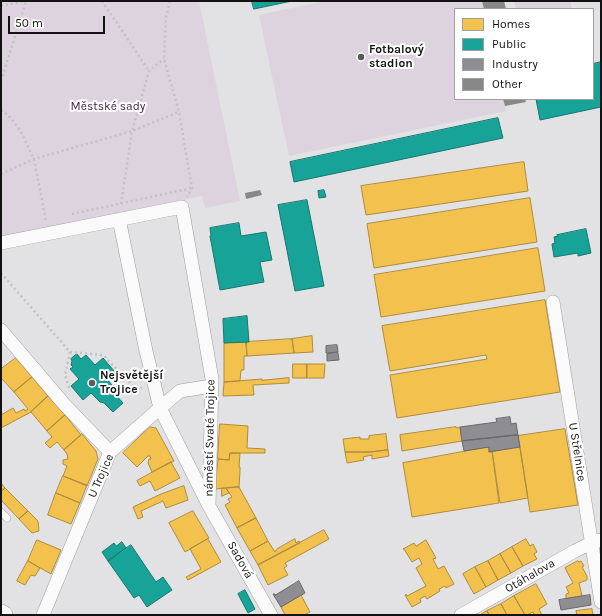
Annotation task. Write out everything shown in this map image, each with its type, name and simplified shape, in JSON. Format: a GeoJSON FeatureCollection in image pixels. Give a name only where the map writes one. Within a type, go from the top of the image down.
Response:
{"type":"FeatureCollection","features":[{"type":"Feature","properties":{"kind":"street"},"geometry":{"type":"LineString","coordinates":[[1,243],[182,207]]}},
{"type":"Feature","properties":{"kind":"street","name":"náměstí Svaté Trojice"},"geometry":{"type":"LineString","coordinates":[[182,207],[212,379],[209,506]]}},
{"type":"Feature","properties":{"kind":"street","name":"náměstí Svaté Trojice"},"geometry":{"type":"LineString","coordinates":[[119,219],[146,351],[160,408],[209,506]]}},
{"type":"Feature","properties":{"kind":"street","name":"U Střelnice"},"geometry":{"type":"LineString","coordinates":[[553,302],[596,542],[601,602]]}},
{"type":"Feature","properties":{"kind":"street"},"geometry":{"type":"LineString","coordinates":[[1,330],[64,404],[110,452]]}},
{"type":"Feature","properties":{"kind":"street","name":"U Trojice"},"geometry":{"type":"LineString","coordinates":[[43,615],[110,452],[180,391],[212,386]]}},
{"type":"Feature","properties":{"kind":"street","name":"Sadová"},"geometry":{"type":"LineString","coordinates":[[209,506],[271,615]]}},
{"type":"Feature","properties":{"kind":"street","name":"Otáhalova"},"geometry":{"type":"LineString","coordinates":[[461,615],[575,551],[596,542]]}},
{"type":"Feature","properties":{"kind":"lane"},"geometry":{"type":"LineString","coordinates":[[1,512],[7,518]]}},
{"type":"Feature","properties":{"kind":"path"},"geometry":{"type":"LineString","coordinates":[[1,6],[25,1],[1,81]]}},
{"type":"Feature","properties":{"kind":"path"},"geometry":{"type":"LineString","coordinates":[[102,1],[149,72]]}},
{"type":"Feature","properties":{"kind":"path"},"geometry":{"type":"LineString","coordinates":[[170,1],[166,17],[164,59],[179,112],[192,188],[182,207]]}},
{"type":"Feature","properties":{"kind":"path"},"geometry":{"type":"LineString","coordinates":[[121,204],[132,131],[149,72],[164,59]]}},
{"type":"Feature","properties":{"kind":"path"},"geometry":{"type":"LineString","coordinates":[[1,110],[8,115],[20,130],[34,159],[48,234]]}},
{"type":"Feature","properties":{"kind":"path"},"geometry":{"type":"LineString","coordinates":[[1,174],[34,159],[132,131],[179,112]]}},
{"type":"Feature","properties":{"kind":"path"},"geometry":{"type":"LineString","coordinates":[[68,215],[192,188]]}},
{"type":"Feature","properties":{"kind":"path"},"geometry":{"type":"LineString","coordinates":[[1,273],[70,352],[103,355],[136,389],[155,387]]}},
{"type":"Feature","properties":{"kind":"path"},"geometry":{"type":"LineString","coordinates":[[64,404],[72,396],[65,375],[70,352]]}},
{"type":"Feature","properties":{"kind":"green space","name":"Městské sady"},"geometry":{"type":"Polygon","coordinates":[[[1,1],[199,1],[240,201],[205,208],[202,196],[1,237],[1,1]]]}},
{"type":"Feature","properties":{"kind":"green space","name":"Fotbalový stadion"},"geometry":{"type":"Polygon","coordinates":[[[325,1],[482,1],[484,8],[454,8],[454,100],[503,100],[506,111],[289,156],[259,15],[325,1]]]}},
{"type":"Feature","properties":{"kind":"green space"},"geometry":{"type":"Polygon","coordinates":[[[514,1],[570,1],[572,8],[516,8],[514,1]]]}},
{"type":"Feature","properties":{"kind":"building: Homes"},"geometry":{"type":"Polygon","coordinates":[[[524,162],[528,191],[366,215],[361,186],[524,162]]]}},
{"type":"Feature","properties":{"kind":"building: Homes"},"geometry":{"type":"Polygon","coordinates":[[[530,198],[537,242],[374,268],[367,224],[530,198]]]}},
{"type":"Feature","properties":{"kind":"building: Homes"},"geometry":{"type":"Polygon","coordinates":[[[538,248],[545,291],[381,317],[374,275],[538,248]]]}},
{"type":"Feature","properties":{"kind":"building: Homes"},"geometry":{"type":"Polygon","coordinates":[[[545,300],[560,392],[397,418],[390,375],[487,359],[486,355],[390,371],[382,326],[545,300]]]}},
{"type":"Feature","properties":{"kind":"building: Homes"},"geometry":{"type":"Polygon","coordinates":[[[312,336],[313,352],[294,353],[292,339],[312,336]]]}},
{"type":"Feature","properties":{"kind":"building: Homes"},"geometry":{"type":"Polygon","coordinates":[[[292,339],[294,353],[247,356],[246,342],[292,339]]]}},
{"type":"Feature","properties":{"kind":"building: Homes"},"geometry":{"type":"Polygon","coordinates":[[[246,342],[247,356],[244,356],[244,370],[241,370],[240,381],[224,382],[224,343],[246,342]]]}},
{"type":"Feature","properties":{"kind":"building: Homes"},"geometry":{"type":"Polygon","coordinates":[[[16,358],[32,377],[14,392],[1,378],[1,369],[16,358]]]}},
{"type":"Feature","properties":{"kind":"building: Homes"},"geometry":{"type":"Polygon","coordinates":[[[293,364],[307,364],[307,378],[293,378],[293,364]]]}},
{"type":"Feature","properties":{"kind":"building: Homes"},"geometry":{"type":"Polygon","coordinates":[[[307,364],[325,364],[324,378],[307,378],[307,364]]]}},
{"type":"Feature","properties":{"kind":"building: Homes"},"geometry":{"type":"Polygon","coordinates":[[[32,377],[48,396],[31,412],[1,428],[1,415],[13,408],[16,413],[24,409],[25,411],[28,409],[14,392],[32,377]]]}},
{"type":"Feature","properties":{"kind":"building: Homes"},"geometry":{"type":"Polygon","coordinates":[[[289,378],[289,383],[253,385],[254,395],[223,396],[224,382],[289,378]]]}},
{"type":"Feature","properties":{"kind":"building: Homes"},"geometry":{"type":"Polygon","coordinates":[[[48,396],[65,415],[47,431],[31,412],[48,396]]]}},
{"type":"Feature","properties":{"kind":"building: Homes"},"geometry":{"type":"Polygon","coordinates":[[[65,415],[81,435],[64,450],[57,442],[50,448],[45,443],[52,437],[47,431],[65,415]]]}},
{"type":"Feature","properties":{"kind":"building: Homes"},"geometry":{"type":"Polygon","coordinates":[[[220,424],[248,426],[247,448],[265,449],[265,453],[230,453],[229,460],[218,459],[220,424]]]}},
{"type":"Feature","properties":{"kind":"building: Homes"},"geometry":{"type":"Polygon","coordinates":[[[150,427],[156,428],[174,461],[152,472],[148,463],[149,459],[151,459],[150,456],[148,456],[137,467],[123,453],[150,427]]]}},
{"type":"Feature","properties":{"kind":"building: Homes"},"geometry":{"type":"Polygon","coordinates":[[[460,427],[462,441],[402,451],[400,435],[460,427]]]}},
{"type":"Feature","properties":{"kind":"building: Homes"},"geometry":{"type":"Polygon","coordinates":[[[565,429],[578,505],[530,512],[518,436],[565,429]]]}},
{"type":"Feature","properties":{"kind":"building: Homes"},"geometry":{"type":"Polygon","coordinates":[[[82,434],[96,451],[98,459],[87,486],[63,476],[67,466],[63,464],[63,460],[68,459],[64,450],[82,434]]]}},
{"type":"Feature","properties":{"kind":"building: Homes"},"geometry":{"type":"Polygon","coordinates":[[[386,434],[388,450],[345,452],[343,439],[360,437],[360,439],[369,439],[369,436],[386,434]]]}},
{"type":"Feature","properties":{"kind":"building: Homes"},"geometry":{"type":"Polygon","coordinates":[[[489,447],[489,452],[492,451],[499,503],[412,517],[403,463],[489,447]]]}},
{"type":"Feature","properties":{"kind":"building: Homes"},"geometry":{"type":"Polygon","coordinates":[[[520,447],[528,498],[500,503],[492,451],[520,447]]]}},
{"type":"Feature","properties":{"kind":"building: Homes"},"geometry":{"type":"Polygon","coordinates":[[[388,450],[389,456],[372,459],[372,455],[363,457],[364,460],[347,463],[345,452],[370,452],[388,450]]]}},
{"type":"Feature","properties":{"kind":"building: Homes"},"geometry":{"type":"Polygon","coordinates":[[[230,453],[240,453],[239,487],[215,489],[218,459],[229,460],[230,453]]]}},
{"type":"Feature","properties":{"kind":"building: Homes"},"geometry":{"type":"Polygon","coordinates":[[[171,462],[180,478],[155,491],[150,481],[140,486],[137,481],[171,462]]]}},
{"type":"Feature","properties":{"kind":"building: Homes"},"geometry":{"type":"Polygon","coordinates":[[[63,476],[87,485],[80,503],[56,493],[63,476]]]}},
{"type":"Feature","properties":{"kind":"building: Homes"},"geometry":{"type":"Polygon","coordinates":[[[1,483],[5,488],[1,492],[1,483]]]}},
{"type":"Feature","properties":{"kind":"building: Homes"},"geometry":{"type":"Polygon","coordinates":[[[184,486],[188,500],[166,508],[163,501],[141,511],[143,517],[138,519],[133,507],[161,494],[184,486]]]}},
{"type":"Feature","properties":{"kind":"building: Homes"},"geometry":{"type":"Polygon","coordinates":[[[239,487],[256,518],[237,528],[225,505],[230,502],[228,499],[232,497],[226,488],[239,487]]]}},
{"type":"Feature","properties":{"kind":"building: Homes"},"geometry":{"type":"Polygon","coordinates":[[[5,488],[28,511],[19,519],[1,500],[1,492],[5,488]]]}},
{"type":"Feature","properties":{"kind":"building: Homes"},"geometry":{"type":"Polygon","coordinates":[[[222,488],[226,488],[229,493],[222,496],[222,488]]]}},
{"type":"Feature","properties":{"kind":"building: Homes"},"geometry":{"type":"Polygon","coordinates":[[[56,493],[80,503],[71,524],[48,515],[56,493]]]}},
{"type":"Feature","properties":{"kind":"building: Homes"},"geometry":{"type":"Polygon","coordinates":[[[28,511],[38,521],[39,531],[32,533],[19,519],[28,511]]]}},
{"type":"Feature","properties":{"kind":"building: Homes"},"geometry":{"type":"Polygon","coordinates":[[[193,511],[209,538],[185,552],[169,523],[193,511]]]}},
{"type":"Feature","properties":{"kind":"building: Homes"},"geometry":{"type":"Polygon","coordinates":[[[256,518],[268,541],[250,551],[237,528],[256,518]]]}},
{"type":"Feature","properties":{"kind":"building: Homes"},"geometry":{"type":"Polygon","coordinates":[[[324,530],[329,539],[285,563],[287,566],[284,568],[288,575],[268,585],[258,565],[324,530]]]}},
{"type":"Feature","properties":{"kind":"building: Homes"},"geometry":{"type":"Polygon","coordinates":[[[208,539],[221,562],[188,580],[186,577],[201,569],[190,549],[208,539]]]}},
{"type":"Feature","properties":{"kind":"building: Homes"},"geometry":{"type":"Polygon","coordinates":[[[295,539],[296,543],[299,541],[300,543],[258,565],[250,551],[268,541],[275,552],[277,549],[295,539]]]}},
{"type":"Feature","properties":{"kind":"building: Homes"},"geometry":{"type":"Polygon","coordinates":[[[526,539],[530,546],[533,544],[537,552],[534,554],[537,559],[523,566],[512,547],[526,539]]]}},
{"type":"Feature","properties":{"kind":"building: Homes"},"geometry":{"type":"Polygon","coordinates":[[[37,540],[61,550],[51,574],[28,561],[37,540]]]}},
{"type":"Feature","properties":{"kind":"building: Homes"},"geometry":{"type":"Polygon","coordinates":[[[426,540],[436,558],[433,559],[438,569],[444,566],[454,584],[446,588],[445,586],[439,589],[440,591],[427,599],[425,596],[420,599],[421,602],[412,607],[405,595],[406,594],[407,596],[426,586],[416,568],[422,564],[419,558],[412,562],[403,549],[414,543],[416,546],[426,540]]]}},
{"type":"Feature","properties":{"kind":"building: Homes"},"geometry":{"type":"Polygon","coordinates":[[[512,547],[523,566],[511,573],[500,554],[512,547]]]}},
{"type":"Feature","properties":{"kind":"building: Homes"},"geometry":{"type":"Polygon","coordinates":[[[500,554],[511,573],[498,580],[488,561],[500,554]]]}},
{"type":"Feature","properties":{"kind":"building: Homes"},"geometry":{"type":"Polygon","coordinates":[[[28,561],[40,568],[35,576],[31,575],[25,585],[17,581],[28,561]]]}},
{"type":"Feature","properties":{"kind":"building: Homes"},"geometry":{"type":"Polygon","coordinates":[[[488,561],[498,580],[486,587],[475,567],[488,561]]]}},
{"type":"Feature","properties":{"kind":"building: Homes"},"geometry":{"type":"Polygon","coordinates":[[[578,561],[581,561],[584,566],[582,567],[587,576],[587,580],[579,583],[582,596],[566,599],[566,594],[569,593],[566,587],[573,583],[565,568],[578,561]]]}},
{"type":"Feature","properties":{"kind":"building: Homes"},"geometry":{"type":"Polygon","coordinates":[[[475,567],[486,587],[474,594],[463,574],[475,567]]]}},
{"type":"Feature","properties":{"kind":"building: Homes"},"geometry":{"type":"Polygon","coordinates":[[[536,584],[547,604],[539,609],[542,615],[534,615],[533,612],[525,615],[514,596],[536,584]]]}},
{"type":"Feature","properties":{"kind":"building: Homes"},"geometry":{"type":"Polygon","coordinates":[[[301,595],[310,612],[304,615],[285,615],[281,607],[301,595]]]}},
{"type":"Feature","properties":{"kind":"building: Homes"},"geometry":{"type":"Polygon","coordinates":[[[514,596],[525,615],[507,615],[501,604],[514,596]]]}},
{"type":"Feature","properties":{"kind":"building: Homes"},"geometry":{"type":"Polygon","coordinates":[[[501,604],[507,615],[489,615],[487,611],[501,604]]]}},
{"type":"Feature","properties":{"kind":"building: Homes"},"geometry":{"type":"Polygon","coordinates":[[[592,609],[593,615],[577,615],[576,611],[592,609]]]}},
{"type":"Feature","properties":{"kind":"building: Homes"},"geometry":{"type":"Polygon","coordinates":[[[487,611],[489,615],[480,615],[487,611]]]}},
{"type":"Feature","properties":{"kind":"building: Public"},"geometry":{"type":"Polygon","coordinates":[[[252,1],[292,1],[254,9],[252,1]]]}},
{"type":"Feature","properties":{"kind":"building: Public"},"geometry":{"type":"Polygon","coordinates":[[[601,62],[601,107],[540,120],[536,100],[594,100],[594,64],[601,62]]]}},
{"type":"Feature","properties":{"kind":"building: Public"},"geometry":{"type":"Polygon","coordinates":[[[498,118],[503,138],[294,182],[290,162],[498,118]]]}},
{"type":"Feature","properties":{"kind":"building: Public"},"geometry":{"type":"Polygon","coordinates":[[[324,190],[326,197],[319,198],[318,191],[324,190]]]}},
{"type":"Feature","properties":{"kind":"building: Public"},"geometry":{"type":"Polygon","coordinates":[[[307,200],[324,286],[295,291],[278,205],[307,200]]]}},
{"type":"Feature","properties":{"kind":"building: Public"},"geometry":{"type":"Polygon","coordinates":[[[239,223],[241,236],[266,232],[272,260],[260,262],[264,282],[220,290],[210,236],[210,228],[239,223]]]}},
{"type":"Feature","properties":{"kind":"building: Public"},"geometry":{"type":"Polygon","coordinates":[[[586,229],[591,253],[578,256],[578,253],[554,257],[552,244],[555,243],[554,237],[558,236],[557,235],[586,229]]]}},
{"type":"Feature","properties":{"kind":"building: Public"},"geometry":{"type":"Polygon","coordinates":[[[247,316],[249,342],[224,343],[223,319],[247,316]]]}},
{"type":"Feature","properties":{"kind":"building: Public","name":"Nejsvětější Trojice"},"geometry":{"type":"Polygon","coordinates":[[[77,354],[81,359],[86,355],[95,365],[103,358],[115,372],[107,379],[115,389],[115,394],[123,403],[113,412],[91,393],[83,400],[71,386],[79,379],[70,369],[73,367],[71,365],[71,359],[77,354]]]}},
{"type":"Feature","properties":{"kind":"building: Public"},"geometry":{"type":"Polygon","coordinates":[[[122,542],[126,548],[108,561],[102,552],[114,543],[116,546],[122,542]]]}},
{"type":"Feature","properties":{"kind":"building: Public"},"geometry":{"type":"Polygon","coordinates":[[[131,545],[156,582],[163,577],[172,590],[147,607],[139,595],[134,598],[108,561],[131,545]]]}},
{"type":"Feature","properties":{"kind":"building: Public"},"geometry":{"type":"Polygon","coordinates":[[[245,590],[255,609],[248,613],[238,594],[245,590]]]}},
{"type":"Feature","properties":{"kind":"building: Industry"},"geometry":{"type":"Polygon","coordinates":[[[337,345],[338,352],[326,353],[326,346],[337,345]]]}},
{"type":"Feature","properties":{"kind":"building: Industry"},"geometry":{"type":"Polygon","coordinates":[[[338,353],[339,360],[327,361],[327,354],[338,353]]]}},
{"type":"Feature","properties":{"kind":"building: Industry"},"geometry":{"type":"Polygon","coordinates":[[[510,417],[511,424],[516,423],[518,435],[462,441],[460,427],[497,422],[496,419],[510,417]]]}},
{"type":"Feature","properties":{"kind":"building: Industry"},"geometry":{"type":"Polygon","coordinates":[[[518,435],[520,447],[489,452],[489,447],[464,451],[462,441],[518,435]]]}},
{"type":"Feature","properties":{"kind":"building: Industry"},"geometry":{"type":"Polygon","coordinates":[[[299,581],[305,593],[281,607],[273,594],[275,595],[299,581]]]}},
{"type":"Feature","properties":{"kind":"building: Industry"},"geometry":{"type":"Polygon","coordinates":[[[590,595],[591,605],[561,610],[559,600],[590,595]]]}},
{"type":"Feature","properties":{"kind":"building: Other"},"geometry":{"type":"Polygon","coordinates":[[[482,1],[504,1],[506,8],[484,8],[482,1]]]}},
{"type":"Feature","properties":{"kind":"building: Other"},"geometry":{"type":"Polygon","coordinates":[[[503,100],[525,100],[526,102],[505,106],[503,100]]]}},
{"type":"Feature","properties":{"kind":"building: Other"},"geometry":{"type":"Polygon","coordinates":[[[260,190],[262,195],[246,199],[245,193],[260,190]]]}},
{"type":"Feature","properties":{"kind":"place","name":"Fotbalový stadion"},"geometry":{"type":"Point","coordinates":[361,57]}},
{"type":"Feature","properties":{"kind":"place","name":"Nejsvětější Trojice"},"geometry":{"type":"Point","coordinates":[92,383]}}]}
